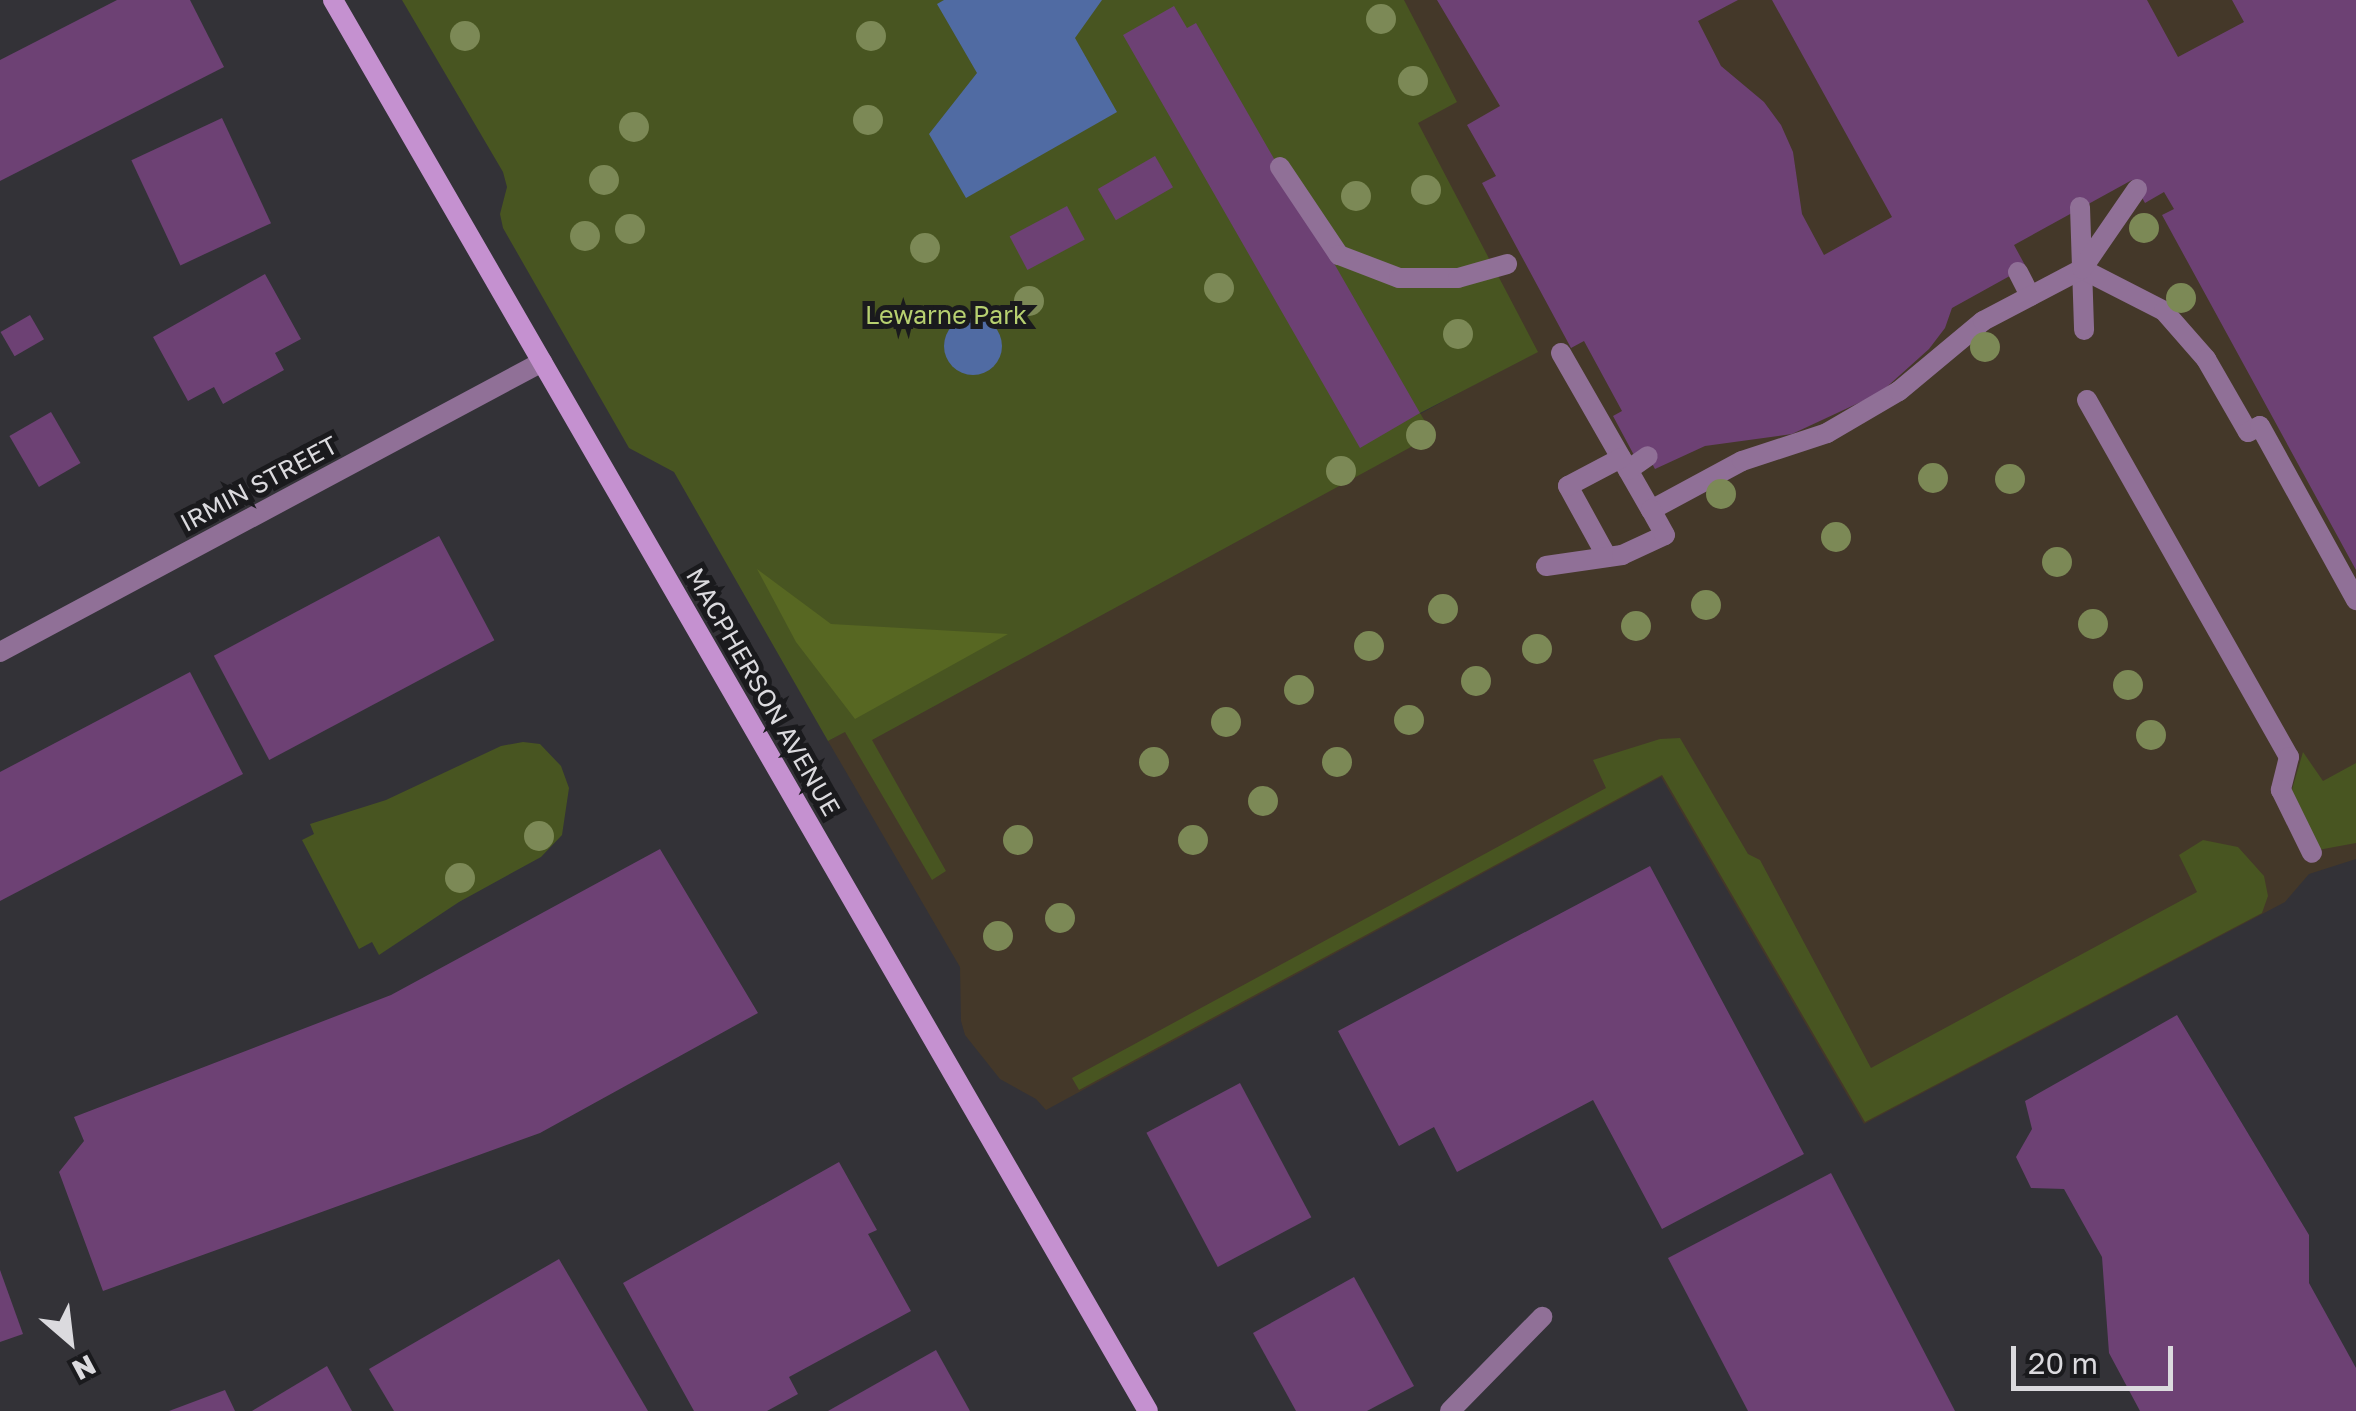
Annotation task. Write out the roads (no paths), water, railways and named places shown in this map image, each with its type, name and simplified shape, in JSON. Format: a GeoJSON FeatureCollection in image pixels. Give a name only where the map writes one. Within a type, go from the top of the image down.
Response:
{"type":"FeatureCollection","features":[{"type":"Feature","properties":{"kind":"street","name":"MACPHERSON AVENUE"},"geometry":{"type":"LineString","coordinates":[[333,0],[1148,1411]]}},
{"type":"Feature","properties":{"kind":"street"},"geometry":{"type":"LineString","coordinates":[[1280,167],[1338,254],[1399,278],[1458,278],[1507,264]]}},
{"type":"Feature","properties":{"kind":"street"},"geometry":{"type":"LineString","coordinates":[[1651,510],[1742,461],[1827,433],[1849,414],[1899,391],[1984,321],[2082,268],[2137,189]]}},
{"type":"Feature","properties":{"kind":"street"},"geometry":{"type":"LineString","coordinates":[[2080,207],[2084,330]]}},
{"type":"Feature","properties":{"kind":"street"},"geometry":{"type":"LineString","coordinates":[[2082,268],[2164,312],[2206,360],[2248,432],[2260,426],[2356,600]]}},
{"type":"Feature","properties":{"kind":"street"},"geometry":{"type":"LineString","coordinates":[[2018,272],[2030,296]]}},
{"type":"Feature","properties":{"kind":"street"},"geometry":{"type":"LineString","coordinates":[[1546,566],[1622,555],[1665,535],[1562,354]]}},
{"type":"Feature","properties":{"kind":"street","name":"IRMIN STREET"},"geometry":{"type":"LineString","coordinates":[[0,652],[542,362]]}},
{"type":"Feature","properties":{"kind":"street"},"geometry":{"type":"LineString","coordinates":[[2087,400],[2288,756],[2280,790],[2312,853]]}},
{"type":"Feature","properties":{"kind":"street"},"geometry":{"type":"LineString","coordinates":[[1607,557],[1568,486],[1648,456]]}},
{"type":"Feature","properties":{"kind":"street"},"geometry":{"type":"LineString","coordinates":[[1450,1411],[1542,1317]]}},
{"type":"Feature","properties":{"kind":"water"},"geometry":{"type":"Polygon","coordinates":[[[944,0],[1102,0],[1075,38],[1117,112],[966,198],[929,134],[977,73],[937,4],[944,0]]]}},
{"type":"Feature","properties":{"kind":"water"},"geometry":{"type":"Polygon","coordinates":[[[973,317],[993,326],[1002,346],[993,366],[973,375],[953,366],[944,346],[953,326],[973,317]]]}},
{"type":"Feature","properties":{"kind":"park label","name":"Lewarne Park"},"geometry":{"type":"Point","coordinates":[946,315]}}]}
